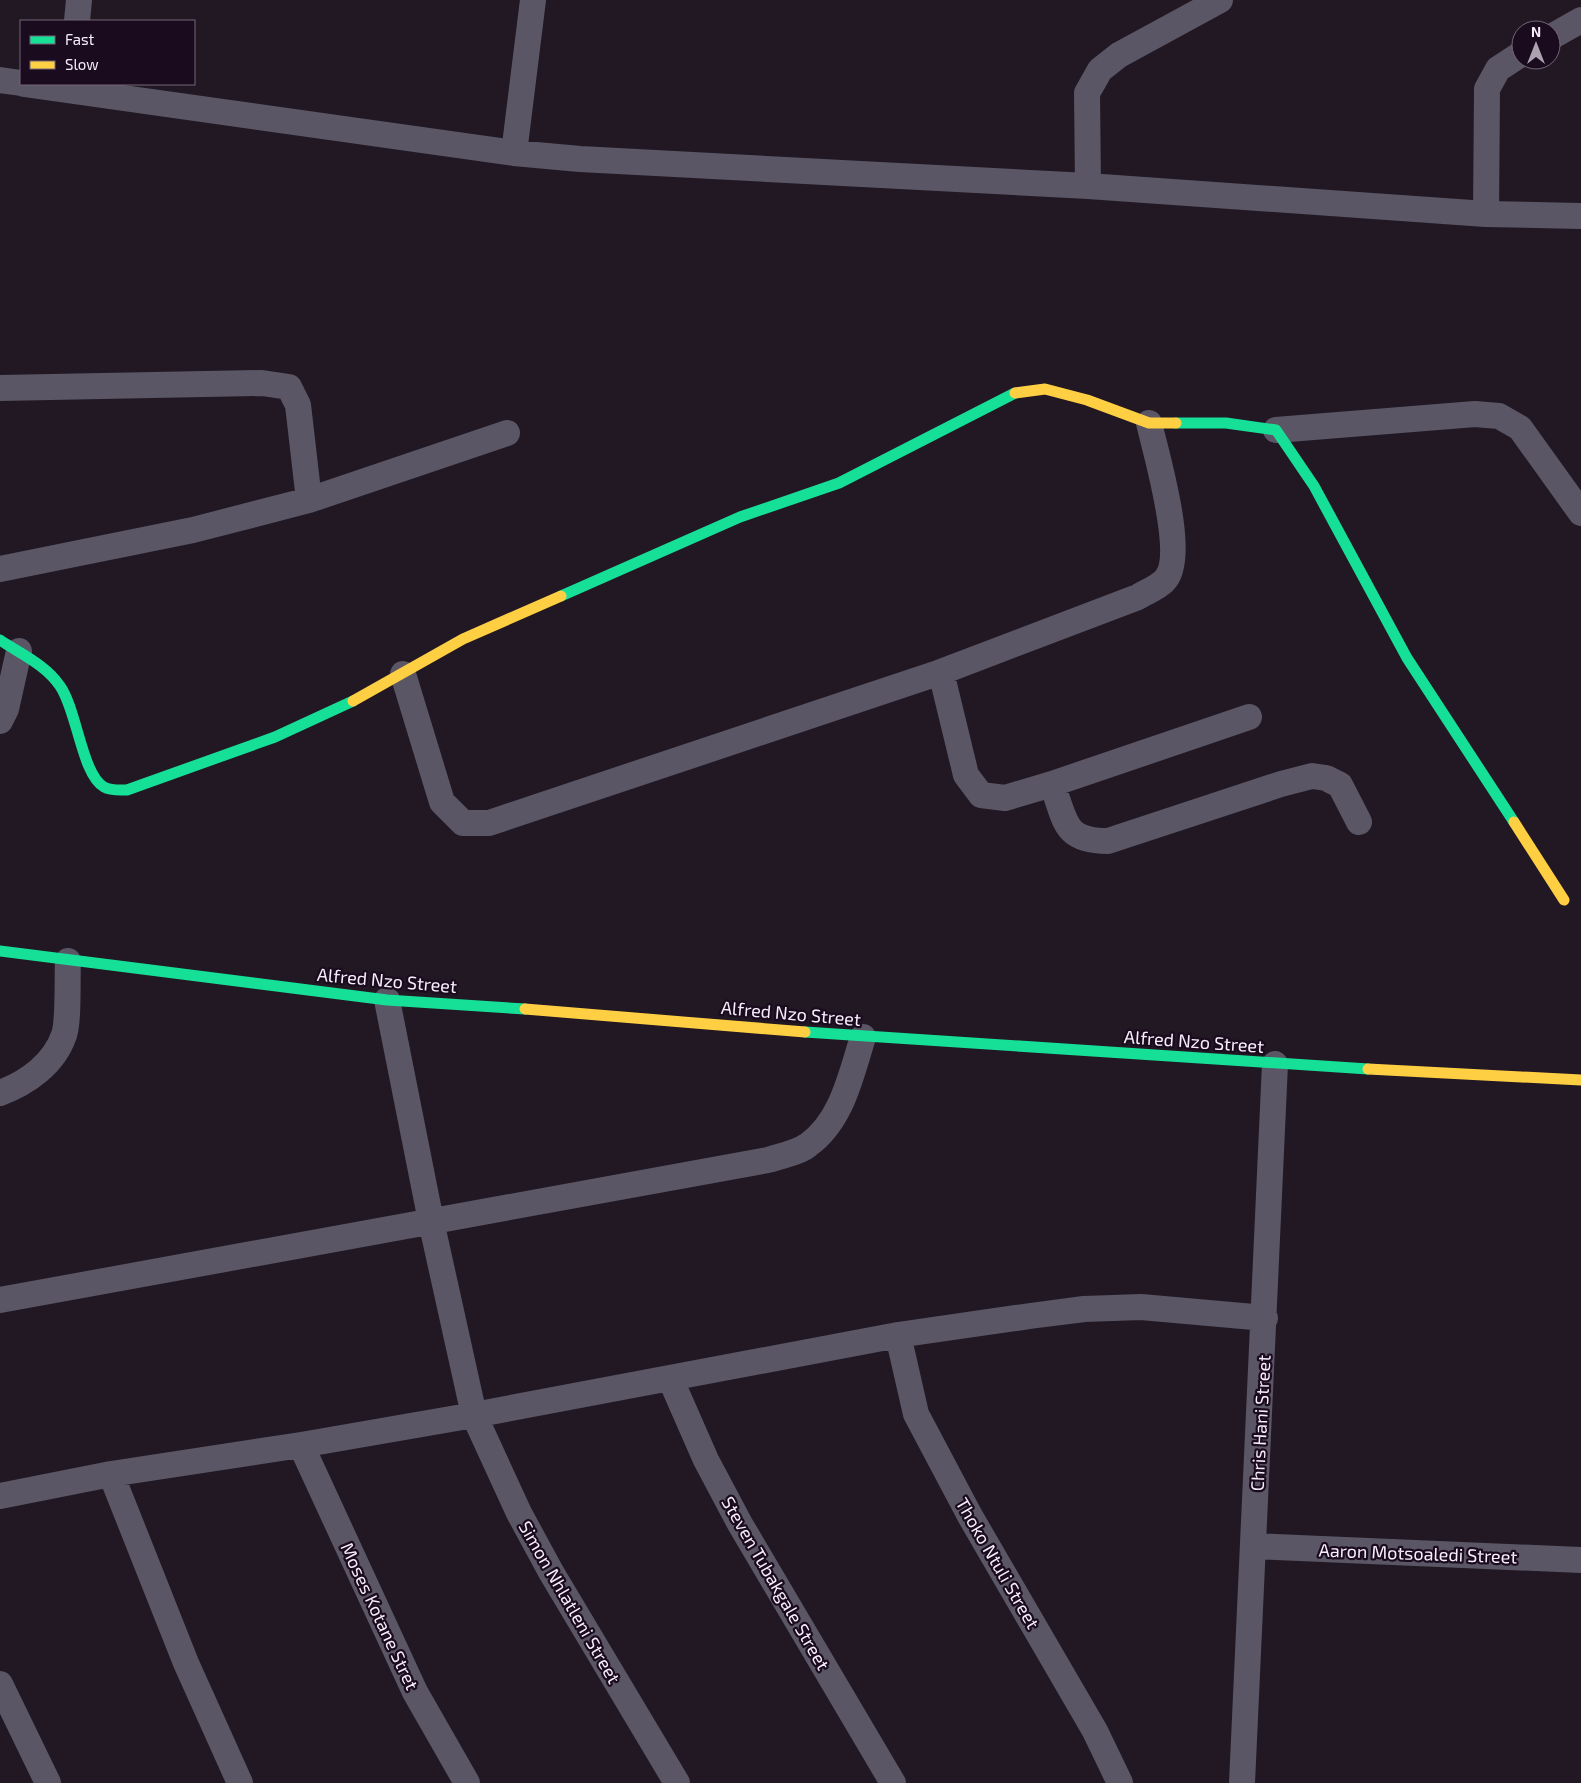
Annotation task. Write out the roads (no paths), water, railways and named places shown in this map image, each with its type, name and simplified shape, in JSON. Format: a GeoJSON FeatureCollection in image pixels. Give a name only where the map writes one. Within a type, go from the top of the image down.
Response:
{"type":"FeatureCollection","features":[{"type":"Feature","properties":{"kind":"street"},"geometry":{"type":"LineString","coordinates":[[77,20],[79,0]]}},
{"type":"Feature","properties":{"kind":"street"},"geometry":{"type":"LineString","coordinates":[[514,153],[533,0]]}},
{"type":"Feature","properties":{"kind":"street"},"geometry":{"type":"LineString","coordinates":[[1088,186],[1087,93],[1100,70],[1119,56],[1220,0]]}},
{"type":"Feature","properties":{"kind":"street"},"geometry":{"type":"LineString","coordinates":[[1561,31],[1581,20]]}},
{"type":"Feature","properties":{"kind":"street"},"geometry":{"type":"LineString","coordinates":[[1486,214],[1487,89],[1498,69],[1511,61]]}},
{"type":"Feature","properties":{"kind":"street"},"geometry":{"type":"LineString","coordinates":[[0,80],[20,84]]}},
{"type":"Feature","properties":{"kind":"street"},"geometry":{"type":"LineString","coordinates":[[38,85],[70,87],[514,153],[678,165],[1088,186],[1486,214],[1581,216]]}},
{"type":"Feature","properties":{"kind":"street"},"geometry":{"type":"LineString","coordinates":[[0,388],[262,383],[289,387],[298,405],[309,500]]}},
{"type":"Feature","properties":{"kind":"street"},"geometry":{"type":"LineString","coordinates":[[10,645],[45,669],[61,687],[73,713],[89,767],[95,778],[104,786],[115,790],[140,788],[275,737],[343,706],[403,674],[462,639],[519,613],[740,517],[838,483],[929,439],[1014,393],[1045,389],[1087,400],[1149,423],[1226,423],[1276,430],[1475,414],[1499,416],[1520,428],[1581,514]]}},
{"type":"Feature","properties":{"kind":"street"},"geometry":{"type":"LineString","coordinates":[[403,674],[442,802],[462,823],[489,823],[941,672],[1138,597],[1165,580],[1173,560],[1174,536],[1149,423]]}},
{"type":"Feature","properties":{"kind":"street"},"geometry":{"type":"LineString","coordinates":[[1276,430],[1314,486],[1406,658],[1564,900]]}},
{"type":"Feature","properties":{"kind":"street"},"geometry":{"type":"LineString","coordinates":[[0,569],[193,530],[309,500],[507,433]]}},
{"type":"Feature","properties":{"kind":"street"},"geometry":{"type":"LineString","coordinates":[[0,721],[6,709],[10,645]]}},
{"type":"Feature","properties":{"kind":"street"},"geometry":{"type":"LineString","coordinates":[[941,672],[966,776],[981,795],[1006,798],[1249,717]]}},
{"type":"Feature","properties":{"kind":"street"},"geometry":{"type":"LineString","coordinates":[[1052,784],[1070,830],[1081,839],[1090,842],[1108,842],[1281,784],[1312,776],[1326,778],[1340,785],[1359,822]]}},
{"type":"Feature","properties":{"kind":"street","name":"Alfred Nzo Street"},"geometry":{"type":"LineString","coordinates":[[0,950],[68,961],[387,1000],[656,1018],[863,1037],[1275,1064],[1581,1080]]}},
{"type":"Feature","properties":{"kind":"street"},"geometry":{"type":"LineString","coordinates":[[0,1093],[26,1082],[38,1072],[56,1050],[64,1034],[68,961]]}},
{"type":"Feature","properties":{"kind":"street","name":"Simon Nhlatleni Street"},"geometry":{"type":"LineString","coordinates":[[387,1000],[431,1221],[474,1415],[519,1513],[551,1572],[677,1783]]}},
{"type":"Feature","properties":{"kind":"street"},"geometry":{"type":"LineString","coordinates":[[0,1300],[768,1160],[807,1146],[828,1127],[842,1100],[863,1037]]}},
{"type":"Feature","properties":{"kind":"street","name":"Chris Hani Street"},"geometry":{"type":"LineString","coordinates":[[1242,1783],[1265,1318],[1275,1064]]}},
{"type":"Feature","properties":{"kind":"street"},"geometry":{"type":"LineString","coordinates":[[0,1496],[111,1474],[301,1446],[474,1415],[898,1334],[1084,1309],[1141,1307],[1265,1318]]}},
{"type":"Feature","properties":{"kind":"street","name":"Thoko Ntuli Street"},"geometry":{"type":"LineString","coordinates":[[898,1334],[916,1414],[970,1516],[1095,1731],[1120,1783]]}},
{"type":"Feature","properties":{"kind":"street","name":"Steven Tubakgale Street"},"geometry":{"type":"LineString","coordinates":[[670,1378],[706,1460],[740,1524],[893,1783]]}},
{"type":"Feature","properties":{"kind":"street","name":"Moses Kotane Stret"},"geometry":{"type":"LineString","coordinates":[[301,1446],[370,1599],[415,1692],[467,1783]]}},
{"type":"Feature","properties":{"kind":"street"},"geometry":{"type":"LineString","coordinates":[[111,1474],[186,1664],[240,1783]]}},
{"type":"Feature","properties":{"kind":"street","name":"Aaron Motsoaledi Street"},"geometry":{"type":"LineString","coordinates":[[1254,1546],[1581,1560]]}},
{"type":"Feature","properties":{"kind":"street"},"geometry":{"type":"LineString","coordinates":[[0,1684],[48,1783]]}}]}
